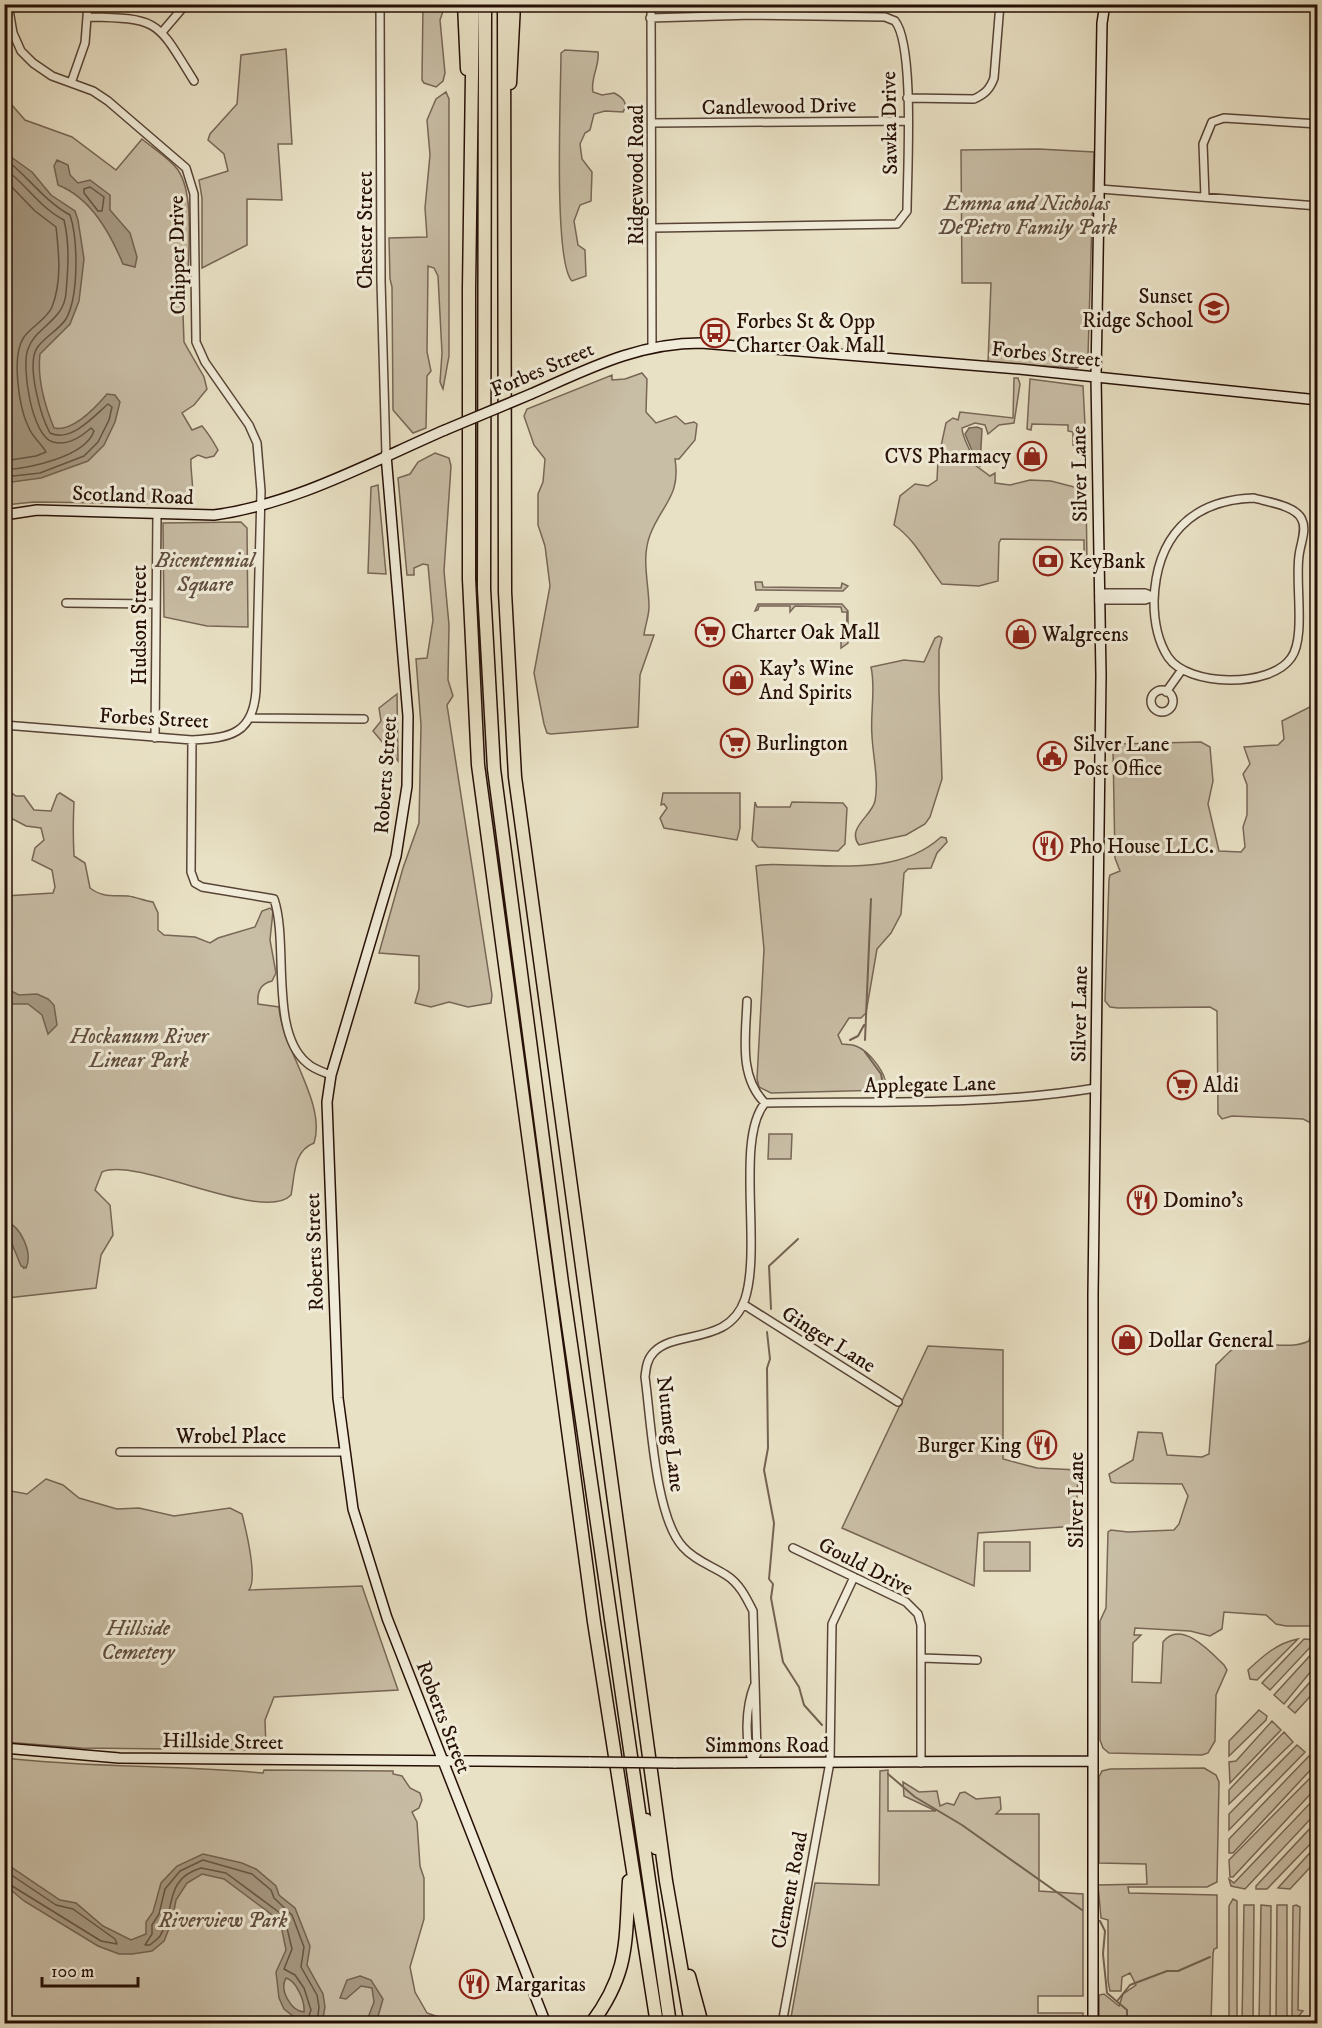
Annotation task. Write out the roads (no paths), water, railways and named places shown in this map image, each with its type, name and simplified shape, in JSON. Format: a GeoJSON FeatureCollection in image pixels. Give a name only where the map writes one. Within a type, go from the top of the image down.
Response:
{"type":"FeatureCollection","features":[{"type":"Feature","properties":{"kind":"highway"},"geometry":{"type":"LineString","coordinates":[[464,4],[465,59],[472,84]]}},
{"type":"Feature","properties":{"kind":"highway"},"geometry":{"type":"LineString","coordinates":[[473,4],[473,66]]}},
{"type":"Feature","properties":{"kind":"highway"},"geometry":{"type":"LineString","coordinates":[[479,4],[472,84],[469,572],[478,765],[597,1639],[657,2024]]}},
{"type":"Feature","properties":{"kind":"highway"},"geometry":{"type":"LineString","coordinates":[[485,4],[484,575],[492,751],[507,884],[557,1247],[670,2024]]}},
{"type":"Feature","properties":{"kind":"highway"},"geometry":{"type":"LineString","coordinates":[[492,4],[491,588],[500,766],[555,1177],[676,2024]]}},
{"type":"Feature","properties":{"kind":"highway"},"geometry":{"type":"LineString","coordinates":[[504,4],[506,621],[517,798],[646,1718],[666,1881],[682,1962],[691,2024]]}},
{"type":"Feature","properties":{"kind":"highway"},"geometry":{"type":"LineString","coordinates":[[504,111],[512,69],[514,4]]}},
{"type":"Feature","properties":{"kind":"highway"},"geometry":{"type":"LineString","coordinates":[[646,1820],[666,1881]]}},
{"type":"Feature","properties":{"kind":"highway"},"geometry":{"type":"LineString","coordinates":[[591,2024],[612,1991],[623,1962],[628,1932],[631,1862]]}},
{"type":"Feature","properties":{"kind":"highway"},"geometry":{"type":"LineString","coordinates":[[682,1962],[693,1987],[702,2024]]}},
{"type":"Feature","properties":{"kind":"main road","name":"Silver Lane"},"geometry":{"type":"LineString","coordinates":[[1093,2024],[1096,1088],[1101,733],[1096,377],[1105,4]]}},
{"type":"Feature","properties":{"kind":"main road","name":"Forbes Street"},"geometry":{"type":"LineString","coordinates":[[261,506],[624,354],[652,346],[688,343],[734,344],[1317,400]]}},
{"type":"Feature","properties":{"kind":"main road","name":"Roberts Street"},"geometry":{"type":"LineString","coordinates":[[386,455],[408,716],[407,786],[396,856],[332,1075],[327,1102],[338,1398],[343,1452],[353,1509],[367,1561],[441,1762],[546,2024]]}},
{"type":"Feature","properties":{"kind":"main road","name":"Scotland Road"},"geometry":{"type":"LineString","coordinates":[[4,515],[37,510],[214,515],[261,506]]}},
{"type":"Feature","properties":{"kind":"main road","name":"Hillside Street"},"geometry":{"type":"LineString","coordinates":[[4,1748],[119,1758],[441,1762]]}},
{"type":"Feature","properties":{"kind":"main road","name":"Simmons Road"},"geometry":{"type":"LineString","coordinates":[[441,1762],[1093,1761]]}},
{"type":"Feature","properties":{"kind":"street","name":"Chipper Drive"},"geometry":{"type":"LineString","coordinates":[[8,4],[13,33],[21,51],[52,76],[93,91],[108,101],[186,168],[192,181],[196,342],[205,362],[249,425],[257,443],[261,506]]}},
{"type":"Feature","properties":{"kind":"street"},"geometry":{"type":"LineString","coordinates":[[72,83],[86,43],[88,4]]}},
{"type":"Feature","properties":{"kind":"street"},"geometry":{"type":"LineString","coordinates":[[163,31],[186,4]]}},
{"type":"Feature","properties":{"kind":"street"},"geometry":{"type":"LineString","coordinates":[[231,4],[380,4]]}},
{"type":"Feature","properties":{"kind":"street","name":"Chester Street"},"geometry":{"type":"LineString","coordinates":[[380,4],[381,281],[386,455]]}},
{"type":"Feature","properties":{"kind":"street","name":"Ridgewood Road"},"geometry":{"type":"LineString","coordinates":[[651,4],[652,346]]}},
{"type":"Feature","properties":{"kind":"street"},"geometry":{"type":"LineString","coordinates":[[753,4],[753,15]]}},
{"type":"Feature","properties":{"kind":"street"},"geometry":{"type":"LineString","coordinates":[[907,98],[974,99],[990,87],[994,78],[1000,4]]}},
{"type":"Feature","properties":{"kind":"street"},"geometry":{"type":"LineString","coordinates":[[1299,4],[1317,9]]}},
{"type":"Feature","properties":{"kind":"street","name":"Sawka Drive"},"geometry":{"type":"LineString","coordinates":[[650,18],[753,15],[885,17],[895,21],[903,39],[907,98],[907,211],[897,224],[652,228]]}},
{"type":"Feature","properties":{"kind":"street"},"geometry":{"type":"LineString","coordinates":[[89,17],[140,20],[163,31],[194,81]]}},
{"type":"Feature","properties":{"kind":"street"},"geometry":{"type":"LineString","coordinates":[[1205,198],[1203,144],[1212,122],[1224,118],[1317,124]]}},
{"type":"Feature","properties":{"kind":"street","name":"Candlewood Drive"},"geometry":{"type":"LineString","coordinates":[[652,123],[907,121]]}},
{"type":"Feature","properties":{"kind":"street"},"geometry":{"type":"LineString","coordinates":[[1100,189],[1317,206]]}},
{"type":"Feature","properties":{"kind":"street"},"geometry":{"type":"LineString","coordinates":[[1254,498],[1295,512],[1302,518],[1304,527],[1298,556],[1297,590],[1300,638],[1291,658],[1266,676],[1223,679],[1181,671],[1162,648],[1156,633],[1155,597],[1156,571],[1162,555],[1182,524],[1196,512],[1225,501],[1254,498]]}},
{"type":"Feature","properties":{"kind":"street"},"geometry":{"type":"LineString","coordinates":[[261,506],[256,691],[251,718],[364,719]]}},
{"type":"Feature","properties":{"kind":"street","name":"Hudson Street"},"geometry":{"type":"LineString","coordinates":[[155,738],[156,513]]}},
{"type":"Feature","properties":{"kind":"street"},"geometry":{"type":"LineString","coordinates":[[1099,597],[1145,593],[1155,597]]}},
{"type":"Feature","properties":{"kind":"street"},"geometry":{"type":"LineString","coordinates":[[66,603],[155,603]]}},
{"type":"Feature","properties":{"kind":"street"},"geometry":{"type":"LineString","coordinates":[[1166,692],[1181,671]]}},
{"type":"Feature","properties":{"kind":"street","name":"Forbes Street"},"geometry":{"type":"LineString","coordinates":[[4,725],[192,740],[221,739],[234,734],[251,718]]}},
{"type":"Feature","properties":{"kind":"street"},"geometry":{"type":"LineString","coordinates":[[192,740],[191,873],[195,883],[202,887],[274,899],[280,917],[282,999],[288,1030],[306,1063],[332,1075]]}},
{"type":"Feature","properties":{"kind":"street"},"geometry":{"type":"LineString","coordinates":[[747,1001],[746,1063],[751,1086],[765,1103]]}},
{"type":"Feature","properties":{"kind":"street","name":"Applegate Lane"},"geometry":{"type":"LineString","coordinates":[[765,1103],[992,1101],[1039,1098],[1096,1088]]}},
{"type":"Feature","properties":{"kind":"street","name":"Nutmeg Lane"},"geometry":{"type":"LineString","coordinates":[[753,1762],[756,1753],[753,1700],[755,1621],[753,1611],[744,1592],[728,1575],[684,1549],[670,1530],[663,1500],[645,1377],[647,1362],[654,1352],[667,1344],[706,1335],[725,1326],[743,1304],[749,1285],[752,1261],[751,1133],[758,1111],[765,1103]]}},
{"type":"Feature","properties":{"kind":"street","name":"Ginger Lane"},"geometry":{"type":"LineString","coordinates":[[743,1304],[898,1402]]}},
{"type":"Feature","properties":{"kind":"street","name":"Wrobel Place"},"geometry":{"type":"LineString","coordinates":[[120,1452],[343,1452]]}},
{"type":"Feature","properties":{"kind":"street","name":"Gould Drive"},"geometry":{"type":"LineString","coordinates":[[794,1548],[911,1606],[921,1625],[921,1763]]}},
{"type":"Feature","properties":{"kind":"street","name":"Clement Road"},"geometry":{"type":"LineString","coordinates":[[782,2024],[830,1762],[832,1624],[854,1577]]}},
{"type":"Feature","properties":{"kind":"street"},"geometry":{"type":"LineString","coordinates":[[922,1658],[977,1660]]}},
{"type":"Feature","properties":{"kind":"water"},"geometry":{"type":"Polygon","coordinates":[[[4,152],[32,172],[51,195],[75,211],[78,220],[84,259],[79,301],[70,324],[40,354],[42,392],[54,428],[69,426],[76,422],[90,412],[107,394],[115,395],[120,402],[115,422],[104,445],[88,461],[41,478],[5,483],[4,152]]]}},
{"type":"Feature","properties":{"kind":"water"},"geometry":{"type":"Polygon","coordinates":[[[57,160],[68,165],[70,175],[78,183],[90,180],[110,195],[110,210],[130,233],[137,257],[135,267],[123,264],[112,240],[90,208],[80,198],[58,185],[54,166],[57,160]]]}},
{"type":"Feature","properties":{"kind":"water"},"geometry":{"type":"Polygon","coordinates":[[[969,428],[982,429],[980,466],[965,434],[969,428]]]}},
{"type":"Feature","properties":{"kind":"water"},"geometry":{"type":"Polygon","coordinates":[[[5,988],[19,995],[37,994],[48,999],[54,1005],[57,1025],[48,1034],[42,1015],[28,1004],[5,1004],[5,988]]]}},
{"type":"Feature","properties":{"kind":"water"},"geometry":{"type":"Polygon","coordinates":[[[4,1221],[16,1228],[24,1240],[28,1255],[26,1268],[21,1266],[10,1239],[5,1234],[4,1221]]]}},
{"type":"Feature","properties":{"kind":"water"},"geometry":{"type":"Polygon","coordinates":[[[203,1854],[242,1863],[256,1869],[276,1886],[279,1895],[295,1908],[310,1946],[307,1965],[323,1994],[325,2007],[322,2023],[302,2023],[284,2009],[279,1998],[276,1972],[286,1950],[282,1930],[275,1917],[224,1879],[202,1874],[187,1883],[176,1900],[172,1921],[164,1941],[152,1951],[132,1954],[119,1954],[98,1946],[24,1901],[5,1885],[5,1863],[60,1900],[76,1903],[103,1926],[131,1940],[146,1934],[146,1922],[153,1912],[161,1883],[177,1866],[203,1854]],[[286,1978],[284,1983],[285,1994],[295,2008],[304,2012],[300,1992],[286,1978]]]}},
{"type":"Feature","properties":{"kind":"water"},"geometry":{"type":"Polygon","coordinates":[[[360,1976],[371,1980],[383,1999],[376,2023],[366,2023],[374,2002],[372,1988],[361,1986],[346,1999],[340,1998],[347,1980],[360,1976]]]}},
{"type":"Feature","properties":{"kind":"waterway"},"geometry":{"type":"LineString","coordinates":[[865,1040],[871,899]]}},
{"type":"Feature","properties":{"kind":"waterway"},"geometry":{"type":"LineString","coordinates":[[850,1040],[858,1036],[864,1025]]}},
{"type":"Feature","properties":{"kind":"waterway"},"geometry":{"type":"LineString","coordinates":[[865,1052],[881,1074],[885,1094]]}},
{"type":"Feature","properties":{"kind":"waterway"},"geometry":{"type":"LineString","coordinates":[[771,1309],[769,1266],[798,1239]]}},
{"type":"Feature","properties":{"kind":"waterway"},"geometry":{"type":"LineString","coordinates":[[767,1332],[770,1359],[767,1368],[768,1448],[764,1470],[774,1523],[769,1579],[773,1584],[771,1598],[783,1662],[799,1687],[804,1705],[822,1725]]}},
{"type":"Feature","properties":{"kind":"waterway"},"geometry":{"type":"LineString","coordinates":[[888,1774],[915,1797],[962,1825],[1082,1910]]}},
{"type":"Feature","properties":{"kind":"waterway"},"geometry":{"type":"LineString","coordinates":[[1100,1921],[1105,1931],[1103,1954],[1107,1993],[1127,2010],[1127,2016],[1135,2024]]}},
{"type":"Feature","properties":{"kind":"waterway"},"geometry":{"type":"LineString","coordinates":[[1118,2000],[1130,1985],[1167,1971],[1178,1971],[1210,1957]]}},
{"type":"Feature","properties":{"kind":"place","name":"Sunset Ridge School"},"geometry":{"type":"Point","coordinates":[1214,308]}},
{"type":"Feature","properties":{"kind":"place","name":"Forbes St & Opp Charter Oak Mall"},"geometry":{"type":"Point","coordinates":[715,333]}},
{"type":"Feature","properties":{"kind":"place","name":"CVS Pharmacy"},"geometry":{"type":"Point","coordinates":[1032,456]}},
{"type":"Feature","properties":{"kind":"place","name":"KeyBank"},"geometry":{"type":"Point","coordinates":[1048,561]}},
{"type":"Feature","properties":{"kind":"place","name":"Charter Oak Mall"},"geometry":{"type":"Point","coordinates":[710,632]}},
{"type":"Feature","properties":{"kind":"place","name":"Walgreens"},"geometry":{"type":"Point","coordinates":[1021,634]}},
{"type":"Feature","properties":{"kind":"place","name":"Kay's Wine And Spirits"},"geometry":{"type":"Point","coordinates":[738,680]}},
{"type":"Feature","properties":{"kind":"place","name":"Burlington"},"geometry":{"type":"Point","coordinates":[735,743]}},
{"type":"Feature","properties":{"kind":"place","name":"Silver Lane Post Office"},"geometry":{"type":"Point","coordinates":[1052,756]}},
{"type":"Feature","properties":{"kind":"place","name":"Pho House LLC."},"geometry":{"type":"Point","coordinates":[1048,846]}},
{"type":"Feature","properties":{"kind":"place","name":"Aldi"},"geometry":{"type":"Point","coordinates":[1182,1085]}},
{"type":"Feature","properties":{"kind":"place","name":"Domino's"},"geometry":{"type":"Point","coordinates":[1142,1200]}},
{"type":"Feature","properties":{"kind":"place","name":"Dollar General"},"geometry":{"type":"Point","coordinates":[1127,1340]}},
{"type":"Feature","properties":{"kind":"place","name":"Burger King"},"geometry":{"type":"Point","coordinates":[1042,1445]}},
{"type":"Feature","properties":{"kind":"place","name":"Margaritas"},"geometry":{"type":"Point","coordinates":[474,1984]}},
{"type":"Feature","properties":{"kind":"park label","name":"Emma and Nicholas DePietro Family Park"},"geometry":{"type":"Point","coordinates":[1027,215]}},
{"type":"Feature","properties":{"kind":"park label","name":"Bicentennial Square"},"geometry":{"type":"Point","coordinates":[205,572]}},
{"type":"Feature","properties":{"kind":"park label","name":"Hockanum River Linear Park"},"geometry":{"type":"Point","coordinates":[139,1048]}},
{"type":"Feature","properties":{"kind":"park label","name":"Hillside Cemetery"},"geometry":{"type":"Point","coordinates":[138,1640]}},
{"type":"Feature","properties":{"kind":"park label","name":"Riverview Park"},"geometry":{"type":"Point","coordinates":[223,1920]}}]}
